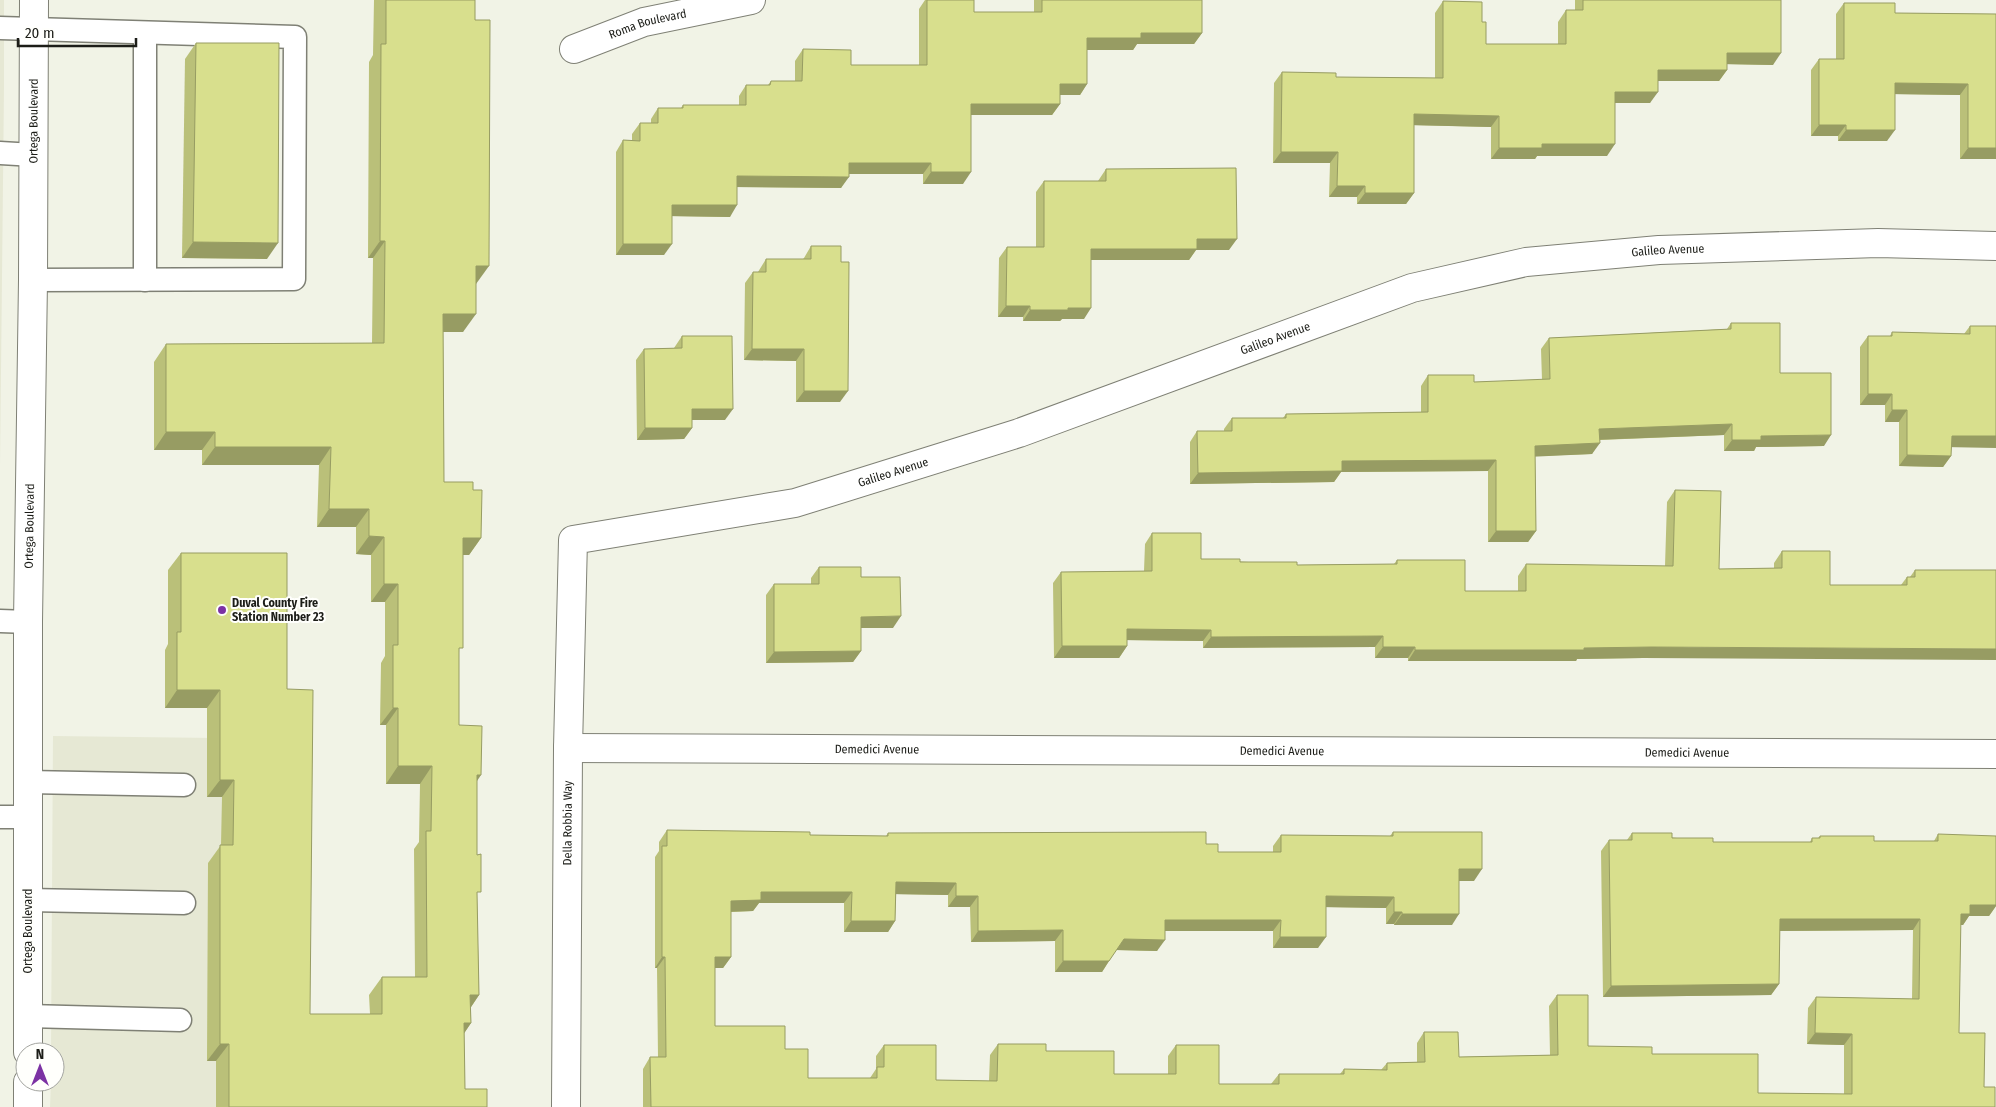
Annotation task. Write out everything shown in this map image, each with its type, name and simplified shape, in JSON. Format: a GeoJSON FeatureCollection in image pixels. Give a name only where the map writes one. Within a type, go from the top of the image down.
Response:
{"type":"FeatureCollection","features":[{"type":"Feature","properties":{"kind":"street","name":"Ortega Boulevard"},"geometry":{"type":"LineString","coordinates":[[28,1042],[28,622],[33,280],[34,0]]}},
{"type":"Feature","properties":{"kind":"street","name":"Roma Boulevard"},"geometry":{"type":"LineString","coordinates":[[574,49],[644,22],[751,0]]}},
{"type":"Feature","properties":{"kind":"street","name":"Galileo Avenue"},"geometry":{"type":"LineString","coordinates":[[573,540],[794,504],[1019,433],[1412,288],[1526,262],[1669,250],[1878,243],[1996,246]]}},
{"type":"Feature","properties":{"kind":"street","name":"Della Robbia Way"},"geometry":{"type":"LineString","coordinates":[[566,1107],[568,748],[573,540]]}},
{"type":"Feature","properties":{"kind":"street","name":"Demedici Avenue"},"geometry":{"type":"LineString","coordinates":[[568,748],[1996,754]]}},
{"type":"Feature","properties":{"kind":"street"},"geometry":{"type":"LineString","coordinates":[[28,1092],[28,1107]]}},
{"type":"Feature","properties":{"kind":"lane"},"geometry":{"type":"LineString","coordinates":[[0,28],[296,37],[294,279],[33,280]]}},
{"type":"Feature","properties":{"kind":"lane"},"geometry":{"type":"LineString","coordinates":[[145,33],[145,280]]}},
{"type":"Feature","properties":{"kind":"lane"},"geometry":{"type":"LineString","coordinates":[[0,154],[34,155]]}},
{"type":"Feature","properties":{"kind":"lane"},"geometry":{"type":"LineString","coordinates":[[0,622],[28,622]]}},
{"type":"Feature","properties":{"kind":"lane"},"geometry":{"type":"LineString","coordinates":[[28,782],[184,785]]}},
{"type":"Feature","properties":{"kind":"lane"},"geometry":{"type":"LineString","coordinates":[[0,817],[28,817]]}},
{"type":"Feature","properties":{"kind":"lane"},"geometry":{"type":"LineString","coordinates":[[28,900],[184,903]]}},
{"type":"Feature","properties":{"kind":"lane"},"geometry":{"type":"LineString","coordinates":[[28,1016],[180,1020]]}},
{"type":"Feature","properties":{"kind":"shaded area"},"geometry":{"type":"Polygon","coordinates":[[[0,0],[4,0],[4,87],[0,467],[0,0]]]}},
{"type":"Feature","properties":{"kind":"shaded area"},"geometry":{"type":"Polygon","coordinates":[[[53,736],[309,739],[306,1107],[50,1107],[51,1092],[65,1092],[65,1042],[51,1042],[53,736]]]}},
{"type":"Feature","properties":{"kind":"building"},"geometry":{"type":"Polygon","coordinates":[[[386,0],[475,0],[475,20],[490,20],[489,266],[476,266],[476,314],[443,314],[444,482],[473,482],[473,490],[482,490],[481,538],[463,538],[463,648],[459,648],[459,725],[482,726],[481,775],[477,775],[477,855],[481,854],[481,892],[477,892],[479,995],[470,995],[471,1023],[464,1023],[465,1089],[487,1089],[487,1107],[229,1107],[229,1044],[220,1044],[220,845],[233,845],[234,780],[220,780],[220,690],[177,690],[177,632],[181,632],[181,553],[287,553],[287,689],[313,690],[310,1014],[382,1014],[382,977],[427,977],[426,831],[431,831],[432,766],[398,766],[398,708],[393,708],[393,645],[398,645],[398,584],[384,584],[384,537],[369,536],[369,509],[329,509],[331,447],[215,447],[215,432],[166,432],[166,344],[384,343],[385,241],[380,241],[381,44],[386,44],[386,0]]]}},
{"type":"Feature","properties":{"kind":"building"},"geometry":{"type":"Polygon","coordinates":[[[927,0],[974,0],[974,12],[1042,12],[1042,0],[1202,0],[1202,33],[1141,33],[1141,38],[1087,38],[1087,84],[1060,84],[1060,104],[971,104],[971,172],[931,172],[931,163],[849,163],[849,177],[737,176],[737,205],[672,205],[672,244],[623,244],[623,140],[640,141],[640,123],[658,123],[658,108],[683,108],[683,105],[746,105],[746,85],[770,85],[771,81],[802,81],[803,49],[851,50],[851,65],[927,65],[927,0]]]}},
{"type":"Feature","properties":{"kind":"building"},"geometry":{"type":"Polygon","coordinates":[[[1583,0],[1781,0],[1781,53],[1727,53],[1727,70],[1658,70],[1658,92],[1615,92],[1615,144],[1542,144],[1542,148],[1499,148],[1499,116],[1414,114],[1414,193],[1365,193],[1365,186],[1337,186],[1338,152],[1281,152],[1282,72],[1336,73],[1336,77],[1443,78],[1443,1],[1482,2],[1482,22],[1486,22],[1486,44],[1566,44],[1566,10],[1583,10],[1583,0]]]}},
{"type":"Feature","properties":{"kind":"building"},"geometry":{"type":"Polygon","coordinates":[[[1844,3],[1895,3],[1895,13],[1996,14],[1996,148],[1968,148],[1968,84],[1895,83],[1895,130],[1846,130],[1846,125],[1819,125],[1819,59],[1844,59],[1844,3]]]}},
{"type":"Feature","properties":{"kind":"building"},"geometry":{"type":"Polygon","coordinates":[[[196,43],[279,43],[278,243],[193,242],[196,43]]]}},
{"type":"Feature","properties":{"kind":"building"},"geometry":{"type":"Polygon","coordinates":[[[1236,168],[1237,239],[1197,239],[1197,249],[1091,249],[1091,308],[1030,310],[1030,306],[1006,306],[1007,247],[1044,247],[1044,181],[1106,181],[1106,169],[1236,168]]]}},
{"type":"Feature","properties":{"kind":"building"},"geometry":{"type":"Polygon","coordinates":[[[811,246],[841,246],[841,262],[849,262],[848,391],[804,391],[804,349],[752,349],[753,272],[766,272],[766,259],[811,259],[811,246]]]}},
{"type":"Feature","properties":{"kind":"building"},"geometry":{"type":"Polygon","coordinates":[[[1731,323],[1780,323],[1780,373],[1831,373],[1831,435],[1761,436],[1761,440],[1732,440],[1732,424],[1599,429],[1600,443],[1535,446],[1536,531],[1496,531],[1496,460],[1342,461],[1342,471],[1198,473],[1197,431],[1232,431],[1232,418],[1286,418],[1286,414],[1428,412],[1428,375],[1474,375],[1474,382],[1550,379],[1549,338],[1731,329],[1731,323]]]}},
{"type":"Feature","properties":{"kind":"building"},"geometry":{"type":"Polygon","coordinates":[[[1970,326],[1996,326],[1996,436],[1952,436],[1951,456],[1907,455],[1907,410],[1892,410],[1892,394],[1868,394],[1868,336],[1892,336],[1892,332],[1970,334],[1970,326]]]}},
{"type":"Feature","properties":{"kind":"building"},"geometry":{"type":"Polygon","coordinates":[[[682,336],[732,336],[733,409],[692,409],[692,428],[645,428],[644,349],[682,348],[682,336]]]}},
{"type":"Feature","properties":{"kind":"building"},"geometry":{"type":"Polygon","coordinates":[[[1675,490],[1721,491],[1719,569],[1782,568],[1782,551],[1830,551],[1830,585],[1907,585],[1907,577],[1915,577],[1915,570],[1996,570],[1996,649],[1651,647],[1584,648],[1584,650],[1415,650],[1415,647],[1383,647],[1383,636],[1211,637],[1211,630],[1127,629],[1127,646],[1062,646],[1061,572],[1152,571],[1152,533],[1201,533],[1201,559],[1240,559],[1240,562],[1297,562],[1297,565],[1397,564],[1397,560],[1465,560],[1465,591],[1526,591],[1526,564],[1673,566],[1675,490]]]}},
{"type":"Feature","properties":{"kind":"building"},"geometry":{"type":"Polygon","coordinates":[[[819,567],[861,567],[861,577],[900,577],[901,616],[861,617],[861,651],[774,652],[774,584],[819,584],[819,567]]]}},
{"type":"Feature","properties":{"kind":"building"},"geometry":{"type":"Polygon","coordinates":[[[667,830],[810,832],[810,835],[888,836],[888,833],[1206,832],[1206,844],[1218,844],[1218,852],[1281,852],[1281,835],[1393,836],[1393,832],[1482,832],[1482,869],[1459,869],[1459,914],[1402,914],[1402,912],[1394,912],[1394,897],[1326,896],[1326,937],[1280,937],[1281,920],[1165,920],[1165,940],[1124,939],[1109,961],[1063,961],[1063,930],[978,931],[978,896],[956,896],[956,883],[896,882],[895,921],[851,921],[852,892],[761,892],[761,900],[731,901],[731,957],[715,957],[715,1026],[785,1026],[785,1049],[808,1049],[808,1078],[877,1078],[877,1067],[884,1067],[884,1045],[936,1045],[936,1080],[997,1081],[998,1044],[1046,1044],[1046,1051],[1114,1051],[1114,1074],[1176,1074],[1176,1045],[1219,1045],[1219,1084],[1279,1084],[1279,1074],[1344,1074],[1344,1069],[1387,1070],[1387,1063],[1425,1062],[1424,1032],[1458,1032],[1459,1057],[1558,1055],[1557,995],[1588,995],[1588,1046],[1652,1047],[1652,1054],[1758,1054],[1758,1093],[1852,1094],[1852,1034],[1815,1033],[1816,997],[1919,999],[1920,919],[1780,919],[1779,984],[1611,986],[1609,840],[1632,840],[1632,833],[1672,833],[1672,838],[1713,838],[1713,842],[1812,842],[1812,838],[1820,838],[1820,836],[1874,836],[1874,841],[1938,841],[1938,834],[1996,836],[1996,905],[1970,905],[1970,914],[1961,914],[1959,1033],[1985,1033],[1984,1087],[1995,1087],[1995,1107],[651,1107],[650,1057],[666,1057],[665,957],[662,957],[662,846],[667,846],[667,830]]]}},
{"type":"Feature","properties":{"kind":"place","name":"Duval County Fire Station Number 23"},"geometry":{"type":"Point","coordinates":[222,610]}}]}
